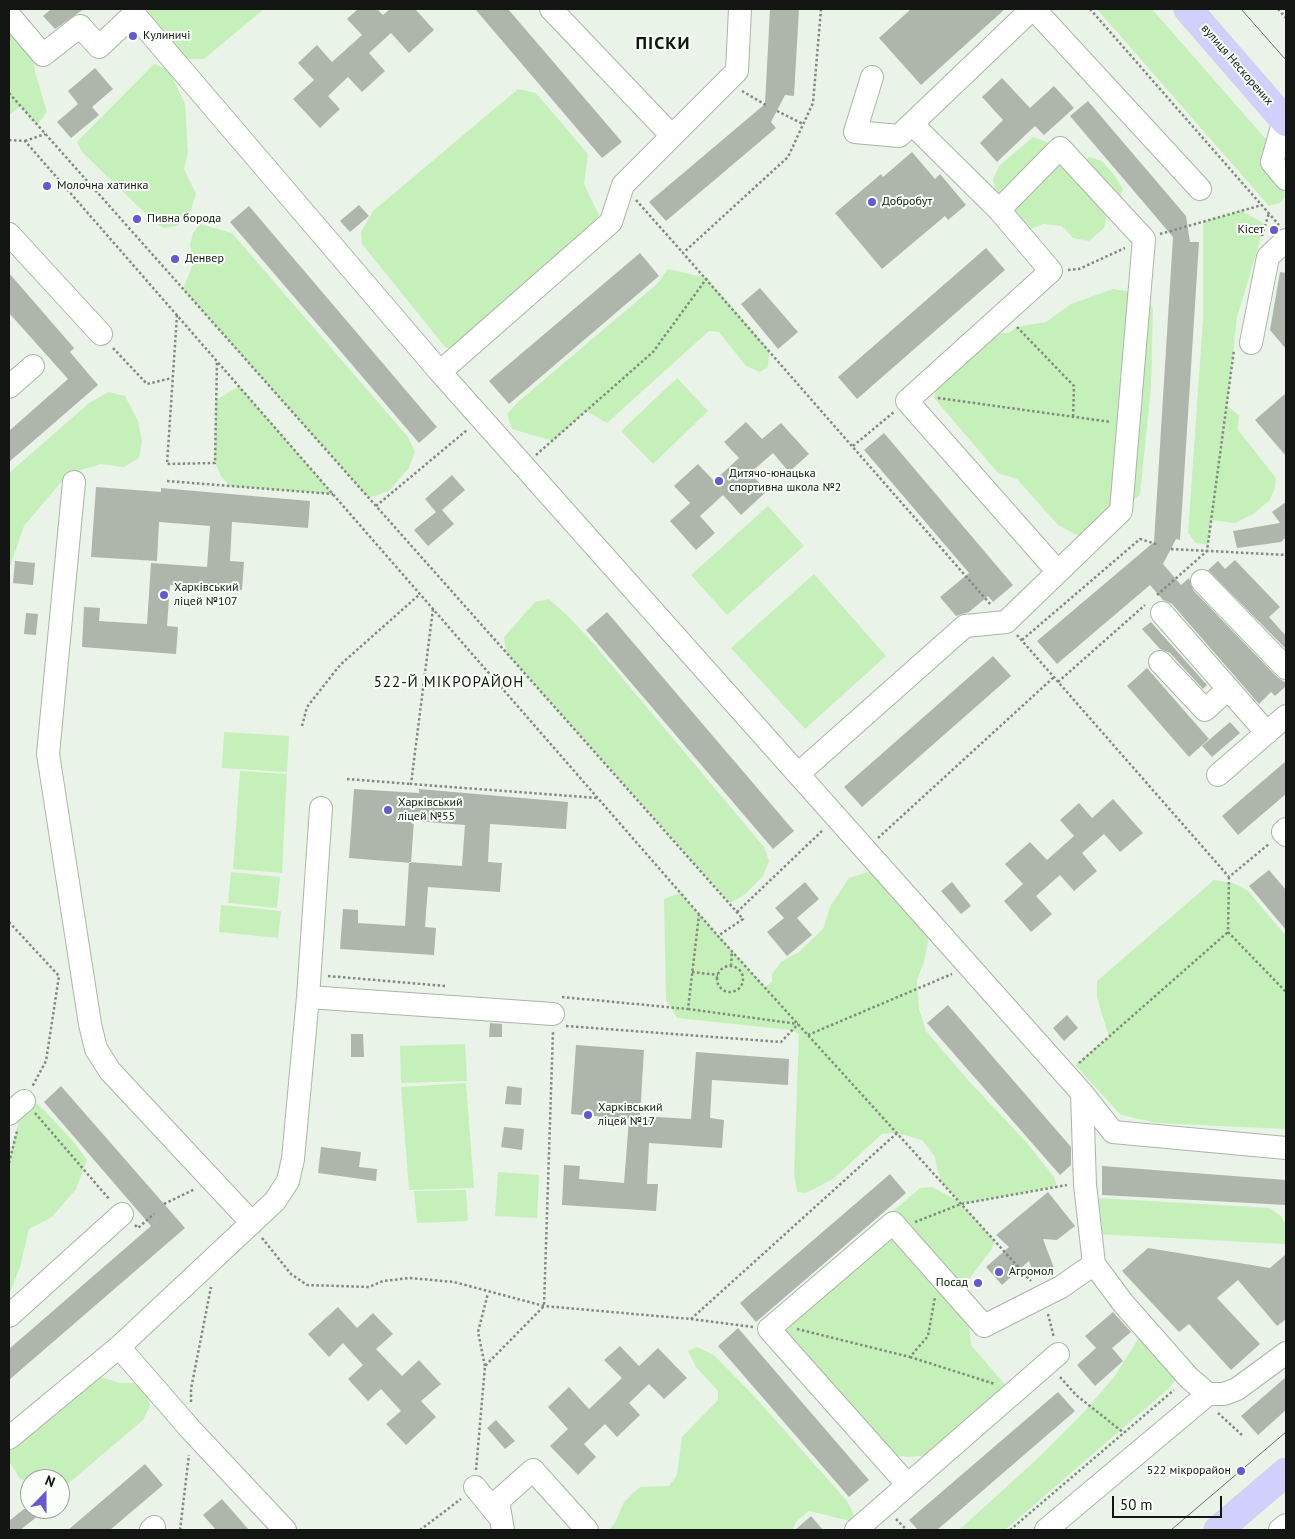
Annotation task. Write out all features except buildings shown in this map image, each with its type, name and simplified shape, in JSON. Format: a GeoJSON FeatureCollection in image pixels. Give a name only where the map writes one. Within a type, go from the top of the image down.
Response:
{"type":"FeatureCollection","features":[{"type":"Feature","properties":{"kind":"main road","name":"вулиця Нескорених"},"geometry":{"type":"LineString","coordinates":[[1188,9],[1285,121]]}},
{"type":"Feature","properties":{"kind":"main road"},"geometry":{"type":"LineString","coordinates":[[1218,1530],[1286,1472]]}},
{"type":"Feature","properties":{"kind":"lane"},"geometry":{"type":"LineString","coordinates":[[551,9],[671,135]]}},
{"type":"Feature","properties":{"kind":"lane"},"geometry":{"type":"LineString","coordinates":[[440,372],[611,222],[623,184],[738,71],[740,9]]}},
{"type":"Feature","properties":{"kind":"lane"},"geometry":{"type":"LineString","coordinates":[[872,77],[855,132],[899,136],[1033,9],[1200,189]]}},
{"type":"Feature","properties":{"kind":"lane"},"geometry":{"type":"LineString","coordinates":[[9,15],[43,55],[80,26],[100,47],[136,12],[440,372],[866,849],[1082,1093],[1113,1132],[1286,1148]]}},
{"type":"Feature","properties":{"kind":"lane"},"geometry":{"type":"LineString","coordinates":[[1285,121],[1272,162],[1286,179]]}},
{"type":"Feature","properties":{"kind":"lane"},"geometry":{"type":"LineString","coordinates":[[912,124],[999,210],[1051,271],[911,398],[1058,572]]}},
{"type":"Feature","properties":{"kind":"lane"},"geometry":{"type":"LineString","coordinates":[[798,774],[965,626],[1006,622],[1121,512],[1144,239],[1060,148],[999,210]]}},
{"type":"Feature","properties":{"kind":"lane"},"geometry":{"type":"LineString","coordinates":[[1243,345],[1268,257],[1283,233]]}},
{"type":"Feature","properties":{"kind":"lane"},"geometry":{"type":"LineString","coordinates":[[9,234],[100,334]]}},
{"type":"Feature","properties":{"kind":"lane"},"geometry":{"type":"LineString","coordinates":[[9,387],[33,366]]}},
{"type":"Feature","properties":{"kind":"lane"},"geometry":{"type":"LineString","coordinates":[[74,482],[48,754],[90,1024],[96,1049],[110,1071],[252,1223]]}},
{"type":"Feature","properties":{"kind":"lane"},"geometry":{"type":"LineString","coordinates":[[1202,581],[1286,668]]}},
{"type":"Feature","properties":{"kind":"lane"},"geometry":{"type":"LineString","coordinates":[[1155,605],[1266,733]]}},
{"type":"Feature","properties":{"kind":"lane"},"geometry":{"type":"LineString","coordinates":[[1160,662],[1205,710],[1228,689]]}},
{"type":"Feature","properties":{"kind":"lane"},"geometry":{"type":"LineString","coordinates":[[1218,775],[1286,716]]}},
{"type":"Feature","properties":{"kind":"lane"},"geometry":{"type":"LineString","coordinates":[[9,1438],[119,1348],[275,1201],[288,1181],[293,1159],[308,997],[321,808]]}},
{"type":"Feature","properties":{"kind":"lane"},"geometry":{"type":"LineString","coordinates":[[308,997],[553,1012]]}},
{"type":"Feature","properties":{"kind":"lane"},"geometry":{"type":"LineString","coordinates":[[1082,1093],[1086,1185],[1094,1264],[1123,1303],[1189,1378],[1208,1394]]}},
{"type":"Feature","properties":{"kind":"lane"},"geometry":{"type":"LineString","coordinates":[[9,1316],[122,1214]]}},
{"type":"Feature","properties":{"kind":"lane"},"geometry":{"type":"LineString","coordinates":[[907,1484],[772,1326],[893,1223],[984,1326],[1043,1296],[1094,1264]]}},
{"type":"Feature","properties":{"kind":"lane"},"geometry":{"type":"LineString","coordinates":[[119,1348],[285,1530]]}},
{"type":"Feature","properties":{"kind":"lane"},"geometry":{"type":"LineString","coordinates":[[1046,1530],[1208,1394],[1224,1394],[1237,1389],[1286,1354]]}},
{"type":"Feature","properties":{"kind":"lane"},"geometry":{"type":"LineString","coordinates":[[856,1530],[1052,1359]]}},
{"type":"Feature","properties":{"kind":"lane"},"geometry":{"type":"LineString","coordinates":[[502,1525],[498,1501],[533,1470],[586,1530]]}},
{"type":"Feature","properties":{"kind":"lane"},"geometry":{"type":"LineString","coordinates":[[475,1488],[502,1525]]}},
{"type":"Feature","properties":{"kind":"lane"},"geometry":{"type":"LineString","coordinates":[[1281,1530],[1286,1525]]}},
{"type":"Feature","properties":{"kind":"path"},"geometry":{"type":"LineString","coordinates":[[683,253],[788,158],[813,103],[821,9]]}},
{"type":"Feature","properties":{"kind":"path"},"geometry":{"type":"LineString","coordinates":[[1090,9],[1269,213],[1283,233]]}},
{"type":"Feature","properties":{"kind":"path"},"geometry":{"type":"LineString","coordinates":[[1278,9],[1286,18]]}},
{"type":"Feature","properties":{"kind":"path"},"geometry":{"type":"LineString","coordinates":[[726,82],[766,105]]}},
{"type":"Feature","properties":{"kind":"path"},"geometry":{"type":"LineString","coordinates":[[9,93],[743,918],[718,936]]}},
{"type":"Feature","properties":{"kind":"path"},"geometry":{"type":"LineString","coordinates":[[777,111],[803,124]]}},
{"type":"Feature","properties":{"kind":"path"},"geometry":{"type":"LineString","coordinates":[[9,140],[25,141],[45,134]]}},
{"type":"Feature","properties":{"kind":"path"},"geometry":{"type":"LineString","coordinates":[[25,141],[718,936],[898,1133],[1043,1296],[1052,1359],[1076,1395],[1124,1433]]}},
{"type":"Feature","properties":{"kind":"path"},"geometry":{"type":"LineString","coordinates":[[623,184],[1229,877],[1228,932],[1286,992]]}},
{"type":"Feature","properties":{"kind":"path"},"geometry":{"type":"LineString","coordinates":[[1051,271],[1079,269],[1144,239],[1262,205]]}},
{"type":"Feature","properties":{"kind":"path"},"geometry":{"type":"LineString","coordinates":[[1261,239],[1269,213]]}},
{"type":"Feature","properties":{"kind":"path"},"geometry":{"type":"LineString","coordinates":[[524,466],[653,352],[707,278]]}},
{"type":"Feature","properties":{"kind":"path"},"geometry":{"type":"LineString","coordinates":[[1004,314],[1074,386],[1073,418]]}},
{"type":"Feature","properties":{"kind":"path"},"geometry":{"type":"LineString","coordinates":[[177,315],[167,464],[215,463],[217,361]]}},
{"type":"Feature","properties":{"kind":"path"},"geometry":{"type":"LineString","coordinates":[[100,334],[147,384],[172,378]]}},
{"type":"Feature","properties":{"kind":"path"},"geometry":{"type":"LineString","coordinates":[[1058,682],[1155,605],[1207,551],[1243,345]]}},
{"type":"Feature","properties":{"kind":"path"},"geometry":{"type":"LineString","coordinates":[[853,446],[911,398],[1128,424]]}},
{"type":"Feature","properties":{"kind":"path"},"geometry":{"type":"LineString","coordinates":[[376,506],[482,418]]}},
{"type":"Feature","properties":{"kind":"path"},"geometry":{"type":"LineString","coordinates":[[167,481],[333,494]]}},
{"type":"Feature","properties":{"kind":"path"},"geometry":{"type":"LineString","coordinates":[[1022,640],[1140,539],[1159,545]]}},
{"type":"Feature","properties":{"kind":"path"},"geometry":{"type":"LineString","coordinates":[[1171,549],[1286,555]]}},
{"type":"Feature","properties":{"kind":"path"},"geometry":{"type":"LineString","coordinates":[[302,726],[307,707],[340,665],[420,594]]}},
{"type":"Feature","properties":{"kind":"path"},"geometry":{"type":"LineString","coordinates":[[411,784],[433,608]]}},
{"type":"Feature","properties":{"kind":"path"},"geometry":{"type":"LineString","coordinates":[[866,849],[1054,676]]}},
{"type":"Feature","properties":{"kind":"path"},"geometry":{"type":"LineString","coordinates":[[347,779],[598,798]]}},
{"type":"Feature","properties":{"kind":"path"},"geometry":{"type":"LineString","coordinates":[[737,912],[836,817]]}},
{"type":"Feature","properties":{"kind":"path"},"geometry":{"type":"LineString","coordinates":[[1229,877],[1285,832]]}},
{"type":"Feature","properties":{"kind":"path"},"geometry":{"type":"LineString","coordinates":[[688,1009],[700,915]]}},
{"type":"Feature","properties":{"kind":"path"},"geometry":{"type":"LineString","coordinates":[[9,922],[59,976],[46,1060],[16,1107],[122,1214]]}},
{"type":"Feature","properties":{"kind":"path"},"geometry":{"type":"LineString","coordinates":[[1065,1074],[1228,932]]}},
{"type":"Feature","properties":{"kind":"path"},"geometry":{"type":"LineString","coordinates":[[731,966],[732,951]]}},
{"type":"Feature","properties":{"kind":"path"},"geometry":{"type":"LineString","coordinates":[[731,966],[738,970],[742,976],[741,984],[736,990],[728,991],[720,987],[718,975],[723,968],[731,966]]}},
{"type":"Feature","properties":{"kind":"path"},"geometry":{"type":"LineString","coordinates":[[808,1035],[969,967]]}},
{"type":"Feature","properties":{"kind":"path"},"geometry":{"type":"LineString","coordinates":[[692,972],[718,975]]}},
{"type":"Feature","properties":{"kind":"path"},"geometry":{"type":"LineString","coordinates":[[309,974],[445,986]]}},
{"type":"Feature","properties":{"kind":"path"},"geometry":{"type":"LineString","coordinates":[[553,1012],[688,1009],[798,1024]]}},
{"type":"Feature","properties":{"kind":"path"},"geometry":{"type":"LineString","coordinates":[[553,1012],[781,1042],[798,1024]]}},
{"type":"Feature","properties":{"kind":"path"},"geometry":{"type":"LineString","coordinates":[[485,1366],[544,1306],[553,1012]]}},
{"type":"Feature","properties":{"kind":"path"},"geometry":{"type":"LineString","coordinates":[[692,1319],[898,1133]]}},
{"type":"Feature","properties":{"kind":"path"},"geometry":{"type":"LineString","coordinates":[[164,1204],[212,1180]]}},
{"type":"Feature","properties":{"kind":"path"},"geometry":{"type":"LineString","coordinates":[[898,1229],[961,1204],[1058,1186],[1086,1185]]}},
{"type":"Feature","properties":{"kind":"path"},"geometry":{"type":"LineString","coordinates":[[252,1223],[276,1258],[291,1274],[306,1284],[368,1286],[383,1281],[410,1278],[454,1282],[488,1293],[544,1306],[772,1326],[910,1357],[1016,1390]]}},
{"type":"Feature","properties":{"kind":"path"},"geometry":{"type":"LineString","coordinates":[[180,1530],[192,1430],[191,1389],[216,1257]]}},
{"type":"Feature","properties":{"kind":"path"},"geometry":{"type":"LineString","coordinates":[[910,1357],[928,1336],[938,1275]]}},
{"type":"Feature","properties":{"kind":"path"},"geometry":{"type":"LineString","coordinates":[[420,1530],[475,1488],[485,1366],[478,1332],[488,1293]]}},
{"type":"Feature","properties":{"kind":"path"},"geometry":{"type":"LineString","coordinates":[[1010,1530],[1189,1378]]}},
{"type":"Feature","properties":{"kind":"green space"},"geometry":{"type":"Polygon","coordinates":[[[151,9],[264,9],[204,59],[179,59],[149,20],[147,12],[151,9]]]}},
{"type":"Feature","properties":{"kind":"green space"},"geometry":{"type":"Polygon","coordinates":[[[1097,9],[1152,9],[1271,145],[1285,189],[1284,198],[1280,203],[1269,206],[1097,9]]]}},
{"type":"Feature","properties":{"kind":"green space"},"geometry":{"type":"Polygon","coordinates":[[[9,26],[33,55],[35,72],[47,112],[37,125],[21,106],[9,115],[9,26]]]}},
{"type":"Feature","properties":{"kind":"green space"},"geometry":{"type":"Polygon","coordinates":[[[154,64],[169,70],[185,104],[188,153],[184,169],[196,194],[190,213],[177,226],[163,228],[148,216],[82,152],[77,142],[154,64]]]}},
{"type":"Feature","properties":{"kind":"green space"},"geometry":{"type":"Polygon","coordinates":[[[518,89],[536,93],[588,154],[584,184],[599,215],[591,229],[456,349],[445,347],[362,244],[361,232],[373,211],[518,89]]]}},
{"type":"Feature","properties":{"kind":"green space"},"geometry":{"type":"Polygon","coordinates":[[[1033,137],[1055,145],[1082,164],[1089,157],[1102,161],[1123,189],[1118,202],[1108,211],[1104,228],[1089,241],[1073,238],[1062,226],[1043,224],[1026,231],[996,193],[993,179],[999,166],[1033,137]]]}},
{"type":"Feature","properties":{"kind":"green space"},"geometry":{"type":"Polygon","coordinates":[[[1242,211],[1265,224],[1237,317],[1227,406],[1239,415],[1238,430],[1276,478],[1275,488],[1269,501],[1253,514],[1235,523],[1211,520],[1208,545],[1196,543],[1188,533],[1203,320],[1203,222],[1242,211]]]}},
{"type":"Feature","properties":{"kind":"green space"},"geometry":{"type":"Polygon","coordinates":[[[200,224],[232,233],[408,437],[415,452],[409,468],[389,491],[369,498],[183,289],[194,261],[190,245],[193,233],[200,224]]]}},
{"type":"Feature","properties":{"kind":"green space"},"geometry":{"type":"Polygon","coordinates":[[[668,269],[707,278],[769,350],[768,367],[760,372],[746,366],[719,332],[709,331],[607,423],[586,411],[553,441],[512,429],[507,414],[518,402],[657,284],[668,269]]]}},
{"type":"Feature","properties":{"kind":"green space"},"geometry":{"type":"Polygon","coordinates":[[[1113,289],[1139,293],[1147,299],[1153,309],[1151,387],[1140,495],[1089,534],[1077,535],[1058,525],[1017,479],[998,473],[934,398],[938,381],[993,333],[1009,333],[1017,327],[1046,322],[1071,304],[1113,289]]]}},
{"type":"Feature","properties":{"kind":"green space"},"geometry":{"type":"Polygon","coordinates":[[[677,378],[708,411],[653,464],[621,431],[677,378]]]}},
{"type":"Feature","properties":{"kind":"green space"},"geometry":{"type":"Polygon","coordinates":[[[239,386],[333,494],[230,486],[221,476],[215,463],[216,400],[239,386]]]}},
{"type":"Feature","properties":{"kind":"green space"},"geometry":{"type":"Polygon","coordinates":[[[109,392],[125,396],[138,421],[142,442],[139,458],[124,467],[101,464],[68,474],[24,526],[9,569],[9,473],[89,403],[109,392]]]}},
{"type":"Feature","properties":{"kind":"green space"},"geometry":{"type":"Polygon","coordinates":[[[768,506],[804,546],[727,615],[691,575],[768,506]]]}},
{"type":"Feature","properties":{"kind":"green space"},"geometry":{"type":"Polygon","coordinates":[[[814,574],[886,656],[805,729],[731,648],[814,574]]]}},
{"type":"Feature","properties":{"kind":"green space"},"geometry":{"type":"Polygon","coordinates":[[[549,599],[593,643],[764,847],[769,861],[763,876],[744,895],[730,903],[506,652],[504,637],[535,602],[549,599]]]}},
{"type":"Feature","properties":{"kind":"green space"},"geometry":{"type":"Polygon","coordinates":[[[224,732],[289,736],[287,772],[222,768],[224,732]]]}},
{"type":"Feature","properties":{"kind":"green space"},"geometry":{"type":"Polygon","coordinates":[[[240,771],[287,774],[282,873],[233,869],[240,771]]]}},
{"type":"Feature","properties":{"kind":"green space"},"geometry":{"type":"Polygon","coordinates":[[[874,870],[930,932],[924,962],[917,980],[919,1009],[926,1031],[968,1080],[1027,1143],[1054,1177],[1057,1186],[961,1204],[995,1241],[991,1250],[960,1291],[967,1307],[971,1345],[1007,1387],[932,1455],[908,1457],[893,1455],[776,1324],[787,1301],[920,1188],[932,1187],[960,1202],[942,1183],[935,1157],[922,1140],[897,1133],[882,1134],[833,1179],[806,1193],[797,1192],[794,1173],[799,1034],[792,1030],[677,1018],[666,1000],[664,899],[680,893],[765,987],[772,982],[772,974],[781,962],[799,952],[823,929],[831,905],[849,878],[874,870]]]}},
{"type":"Feature","properties":{"kind":"green space"},"geometry":{"type":"Polygon","coordinates":[[[231,872],[280,877],[277,908],[228,903],[231,872]]]}},
{"type":"Feature","properties":{"kind":"green space"},"geometry":{"type":"Polygon","coordinates":[[[1214,880],[1233,883],[1247,890],[1286,936],[1286,1129],[1157,1123],[1121,1115],[1075,1065],[1109,1037],[1097,997],[1097,981],[1214,880]]]}},
{"type":"Feature","properties":{"kind":"green space"},"geometry":{"type":"Polygon","coordinates":[[[221,905],[281,911],[278,938],[219,932],[221,905]]]}},
{"type":"Feature","properties":{"kind":"green space"},"geometry":{"type":"Polygon","coordinates":[[[465,1044],[467,1081],[401,1083],[400,1046],[465,1044]]]}},
{"type":"Feature","properties":{"kind":"green space"},"geometry":{"type":"Polygon","coordinates":[[[466,1083],[474,1188],[409,1190],[401,1087],[466,1083]]]}},
{"type":"Feature","properties":{"kind":"green space"},"geometry":{"type":"Polygon","coordinates":[[[24,1101],[33,1101],[43,1109],[73,1141],[87,1160],[76,1189],[52,1217],[29,1229],[20,1267],[9,1295],[9,1159],[24,1101]]]}},
{"type":"Feature","properties":{"kind":"green space"},"geometry":{"type":"Polygon","coordinates":[[[498,1172],[539,1175],[537,1218],[495,1216],[498,1172]]]}},
{"type":"Feature","properties":{"kind":"green space"},"geometry":{"type":"Polygon","coordinates":[[[466,1190],[468,1221],[417,1223],[414,1191],[466,1190]]]}},
{"type":"Feature","properties":{"kind":"green space"},"geometry":{"type":"Polygon","coordinates":[[[1099,1198],[1270,1208],[1281,1216],[1286,1226],[1285,1244],[1096,1234],[1093,1207],[1099,1198]]]}},
{"type":"Feature","properties":{"kind":"green space"},"geometry":{"type":"Polygon","coordinates":[[[1148,1338],[1178,1377],[1168,1389],[1005,1530],[959,1530],[1037,1459],[1084,1412],[1114,1377],[1138,1339],[1148,1338]]]}},
{"type":"Feature","properties":{"kind":"green space"},"geometry":{"type":"Polygon","coordinates":[[[697,1347],[714,1355],[754,1396],[847,1501],[854,1515],[850,1521],[809,1511],[797,1521],[792,1530],[609,1530],[615,1523],[624,1502],[640,1487],[669,1486],[677,1475],[682,1437],[718,1400],[718,1391],[696,1367],[688,1351],[697,1347]]]}},
{"type":"Feature","properties":{"kind":"green space"},"geometry":{"type":"Polygon","coordinates":[[[94,1375],[120,1383],[136,1383],[148,1393],[150,1406],[143,1420],[70,1482],[70,1469],[20,1469],[20,1479],[9,1461],[10,1445],[94,1375]]]}},
{"type":"Feature","properties":{"kind":"tram line"},"geometry":{"type":"LineString","coordinates":[[1241,9],[1286,60]]}},
{"type":"Feature","properties":{"kind":"tram line"},"geometry":{"type":"LineString","coordinates":[[1171,1530],[1286,1432]]}},
{"type":"Feature","properties":{"kind":"place","name":"Кулиничі"},"geometry":{"type":"Point","coordinates":[133,36]}},
{"type":"Feature","properties":{"kind":"place","name":"Молочна хатинка"},"geometry":{"type":"Point","coordinates":[47,186]}},
{"type":"Feature","properties":{"kind":"place","name":"Добробут"},"geometry":{"type":"Point","coordinates":[872,202]}},
{"type":"Feature","properties":{"kind":"place","name":"Пивна борода"},"geometry":{"type":"Point","coordinates":[137,219]}},
{"type":"Feature","properties":{"kind":"place","name":"Кісет"},"geometry":{"type":"Point","coordinates":[1274,230]}},
{"type":"Feature","properties":{"kind":"place","name":"Денвер"},"geometry":{"type":"Point","coordinates":[175,259]}},
{"type":"Feature","properties":{"kind":"place","name":"Дитячо-юнацька спортивна школа №2"},"geometry":{"type":"Point","coordinates":[719,481]}},
{"type":"Feature","properties":{"kind":"place","name":"Харківський ліцей №107"},"geometry":{"type":"Point","coordinates":[164,595]}},
{"type":"Feature","properties":{"kind":"place","name":"Харківський ліцей №55"},"geometry":{"type":"Point","coordinates":[388,810]}},
{"type":"Feature","properties":{"kind":"place","name":"Харківський ліцей №17"},"geometry":{"type":"Point","coordinates":[588,1115]}},
{"type":"Feature","properties":{"kind":"place","name":"Агромол"},"geometry":{"type":"Point","coordinates":[999,1272]}},
{"type":"Feature","properties":{"kind":"place","name":"Посад"},"geometry":{"type":"Point","coordinates":[978,1283]}},
{"type":"Feature","properties":{"kind":"place","name":"522 мікрорайон"},"geometry":{"type":"Point","coordinates":[1241,1471]}},
{"type":"Feature","properties":{"kind":"district","name":"ПІСКИ"},"geometry":{"type":"Point","coordinates":[663,44]}},
{"type":"Feature","properties":{"kind":"district","name":"522-Й МІКРОРАЙОН"},"geometry":{"type":"Point","coordinates":[449,683]}}]}
